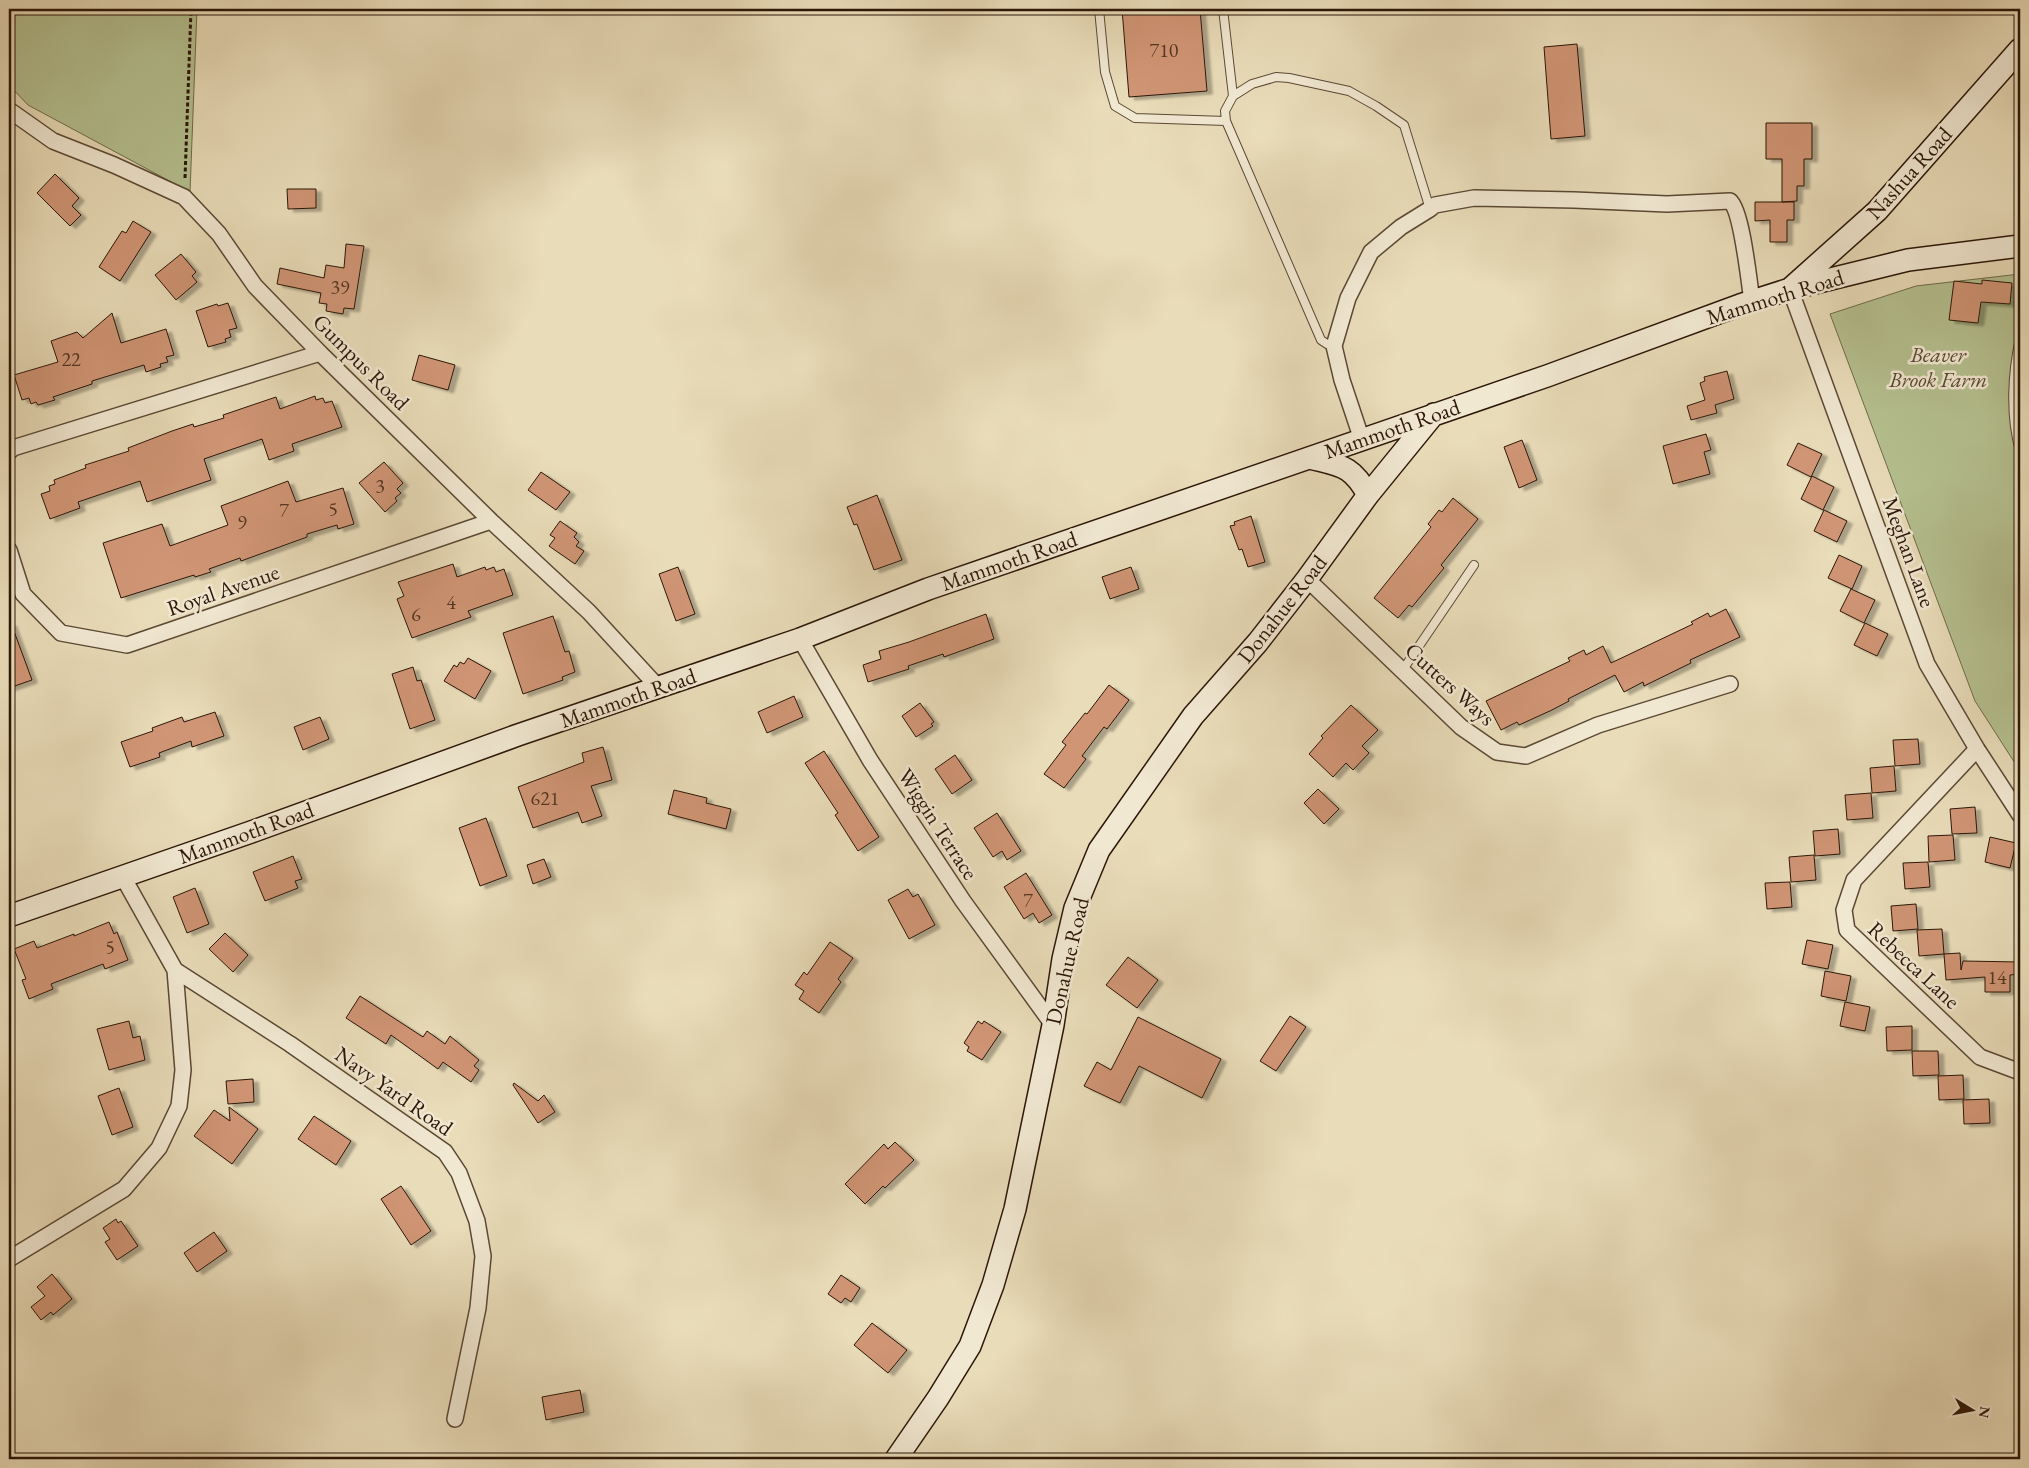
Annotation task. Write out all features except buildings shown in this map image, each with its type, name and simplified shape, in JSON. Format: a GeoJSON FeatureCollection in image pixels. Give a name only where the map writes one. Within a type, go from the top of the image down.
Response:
{"type":"FeatureCollection","features":[{"type":"Feature","properties":{"kind":"main road","name":"Nashua Road"},"geometry":{"type":"LineString","coordinates":[[1790,289],[1877,210],[2020,49]]}},
{"type":"Feature","properties":{"kind":"main road","name":"Mammoth Road"},"geometry":{"type":"LineString","coordinates":[[9,916],[518,735],[800,639],[928,589],[1547,376],[1752,301],[1790,289],[1908,260],[2020,246]]}},
{"type":"Feature","properties":{"kind":"main road","name":"Donahue Road"},"geometry":{"type":"LineString","coordinates":[[896,1459],[938,1398],[970,1346],[993,1285],[1016,1209],[1053,1025],[1063,960],[1075,908],[1099,850],[1193,716],[1258,642],[1368,495],[1434,414]]}},
{"type":"Feature","properties":{"kind":"main road"},"geometry":{"type":"LineString","coordinates":[[1310,458],[1342,466],[1355,473],[1368,495]]}},
{"type":"Feature","properties":{"kind":"street","name":"Gumpus Road"},"geometry":{"type":"LineString","coordinates":[[9,110],[53,142],[114,165],[184,197],[220,234],[255,286],[320,353],[491,521],[589,612],[658,687]]}},
{"type":"Feature","properties":{"kind":"street"},"geometry":{"type":"LineString","coordinates":[[1362,440],[1342,380],[1334,346],[1348,298],[1371,252],[1401,227],[1435,205],[1474,198],[1667,204],[1730,201],[1734,204],[1739,221],[1752,301]]}},
{"type":"Feature","properties":{"kind":"street","name":"Meghan Lane"},"geometry":{"type":"LineString","coordinates":[[1790,289],[1927,664],[1977,749],[2020,815]]}},
{"type":"Feature","properties":{"kind":"street"},"geometry":{"type":"LineString","coordinates":[[9,452],[13,448],[320,353]]}},
{"type":"Feature","properties":{"kind":"street","name":"Royal Avenue"},"geometry":{"type":"LineString","coordinates":[[9,550],[23,594],[61,633],[127,645],[491,521]]}},
{"type":"Feature","properties":{"kind":"street","name":"Cutters Ways"},"geometry":{"type":"LineString","coordinates":[[1307,579],[1461,727],[1497,752],[1526,756],[1598,725],[1730,684]]}},
{"type":"Feature","properties":{"kind":"street","name":"Wiggin Terrace"},"geometry":{"type":"LineString","coordinates":[[800,639],[870,760],[963,901],[1053,1025]]}},
{"type":"Feature","properties":{"kind":"street","name":"Rebecca Lane"},"geometry":{"type":"LineString","coordinates":[[1977,749],[1854,880],[1844,910],[1846,930],[1980,1056],[2020,1072]]}},
{"type":"Feature","properties":{"kind":"street","name":"Navy Yard Road"},"geometry":{"type":"LineString","coordinates":[[123,877],[175,970],[290,1044],[445,1152],[459,1173],[477,1220],[483,1256],[478,1308],[455,1419]]}},
{"type":"Feature","properties":{"kind":"street"},"geometry":{"type":"LineString","coordinates":[[9,1259],[124,1189],[159,1148],[179,1106],[183,1070],[175,970]]}},
{"type":"Feature","properties":{"kind":"lane"},"geometry":{"type":"LineString","coordinates":[[1099,9],[1105,72],[1116,106],[1135,118],[1226,121]]}},
{"type":"Feature","properties":{"kind":"lane"},"geometry":{"type":"LineString","coordinates":[[1223,9],[1233,96],[1225,111],[1226,121],[1321,340],[1334,346]]}},
{"type":"Feature","properties":{"kind":"lane"},"geometry":{"type":"LineString","coordinates":[[1233,96],[1276,77],[1349,91],[1376,106],[1404,125],[1430,209]]}},
{"type":"Feature","properties":{"kind":"lane"},"geometry":{"type":"LineString","coordinates":[[2020,338],[2016,355],[2014,402],[2020,451]]}},
{"type":"Feature","properties":{"kind":"lane"},"geometry":{"type":"LineString","coordinates":[[1402,671],[1474,565]]}},
{"type":"Feature","properties":{"kind":"path"},"geometry":{"type":"LineString","coordinates":[[185,179],[191,9]]}},
{"type":"Feature","properties":{"kind":"green space"},"geometry":{"type":"Polygon","coordinates":[[[9,9],[197,9],[190,192],[28,105],[9,85],[9,9]]]}},
{"type":"Feature","properties":{"kind":"green space","name":"Beaver Brook Farm"},"geometry":{"type":"Polygon","coordinates":[[[2020,274],[2020,771],[1975,701],[1830,314],[1916,286],[2020,274]]]}}]}
